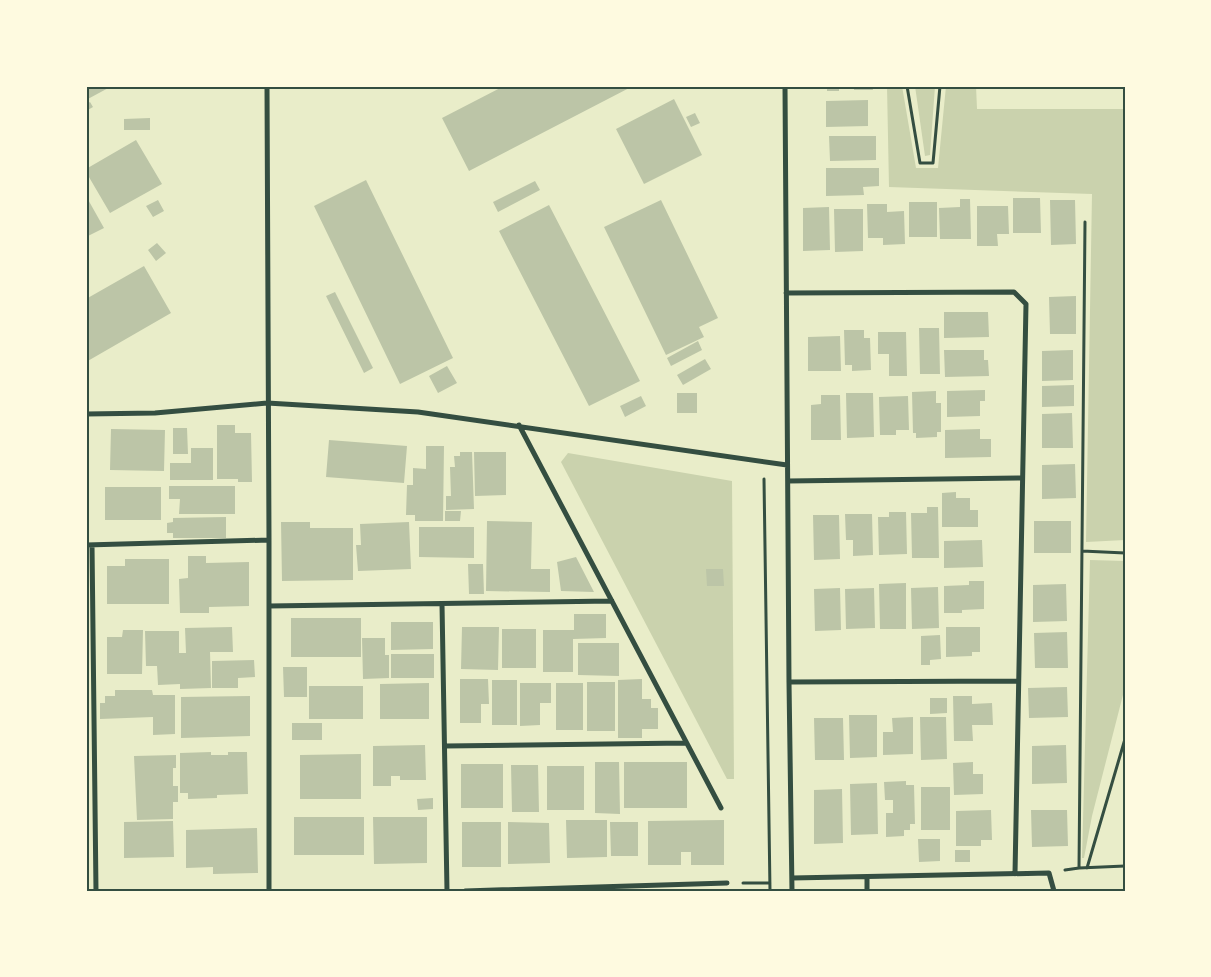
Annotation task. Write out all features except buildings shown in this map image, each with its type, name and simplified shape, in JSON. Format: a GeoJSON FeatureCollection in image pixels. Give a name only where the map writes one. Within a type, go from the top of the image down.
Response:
{"type":"FeatureCollection","features":[{"type":"Feature","properties":{"kind":"street"},"geometry":{"type":"LineString","coordinates":[[267,86],[270,540],[269,891]]}},
{"type":"Feature","properties":{"kind":"street"},"geometry":{"type":"LineString","coordinates":[[784,86],[792,891]]}},
{"type":"Feature","properties":{"kind":"street"},"geometry":{"type":"LineString","coordinates":[[786,293],[1014,292],[1026,304],[1015,874]]}},
{"type":"Feature","properties":{"kind":"street"},"geometry":{"type":"LineString","coordinates":[[86,414],[155,413],[268,403],[418,412],[787,465]]}},
{"type":"Feature","properties":{"kind":"street"},"geometry":{"type":"LineString","coordinates":[[519,425],[721,808]]}},
{"type":"Feature","properties":{"kind":"street"},"geometry":{"type":"LineString","coordinates":[[788,481],[1022,478]]}},
{"type":"Feature","properties":{"kind":"street"},"geometry":{"type":"LineString","coordinates":[[96,891],[89,545],[270,540]]}},
{"type":"Feature","properties":{"kind":"street"},"geometry":{"type":"LineString","coordinates":[[269,606],[612,601]]}},
{"type":"Feature","properties":{"kind":"street"},"geometry":{"type":"LineString","coordinates":[[442,604],[447,891]]}},
{"type":"Feature","properties":{"kind":"street"},"geometry":{"type":"LineString","coordinates":[[789,682],[1018,681]]}},
{"type":"Feature","properties":{"kind":"street"},"geometry":{"type":"LineString","coordinates":[[86,740],[93,740]]}},
{"type":"Feature","properties":{"kind":"street"},"geometry":{"type":"LineString","coordinates":[[445,746],[686,742]]}},
{"type":"Feature","properties":{"kind":"street"},"geometry":{"type":"LineString","coordinates":[[792,878],[1049,873],[1054,891]]}},
{"type":"Feature","properties":{"kind":"street"},"geometry":{"type":"LineString","coordinates":[[867,877],[867,891]]}},
{"type":"Feature","properties":{"kind":"street"},"geometry":{"type":"LineString","coordinates":[[674,884],[674,891]]}},
{"type":"Feature","properties":{"kind":"street"},"geometry":{"type":"LineString","coordinates":[[465,891],[727,884]]}},
{"type":"Feature","properties":{"kind":"path"},"geometry":{"type":"LineString","coordinates":[[907,86],[920,163],[933,163],[940,86]]}},
{"type":"Feature","properties":{"kind":"path"},"geometry":{"type":"LineString","coordinates":[[1079,868],[1084,222]]}},
{"type":"Feature","properties":{"kind":"path"},"geometry":{"type":"LineString","coordinates":[[764,461],[770,891]]}},
{"type":"Feature","properties":{"kind":"path"},"geometry":{"type":"LineString","coordinates":[[1082,551],[1125,553]]}},
{"type":"Feature","properties":{"kind":"path"},"geometry":{"type":"LineString","coordinates":[[1087,868],[1125,739]]}},
{"type":"Feature","properties":{"kind":"path"},"geometry":{"type":"LineString","coordinates":[[1049,873],[1079,868],[1125,866]]}},
{"type":"Feature","properties":{"kind":"path"},"geometry":{"type":"LineString","coordinates":[[727,884],[770,883]]}},
{"type":"Feature","properties":{"kind":"green space"},"geometry":{"type":"Polygon","coordinates":[[[887,86],[902,86],[916,168],[938,168],[946,86],[976,86],[977,109],[1125,109],[1125,540],[1086,542],[1092,194],[889,187],[887,86]]]}},
{"type":"Feature","properties":{"kind":"green space"},"geometry":{"type":"Polygon","coordinates":[[[915,86],[935,86],[930,155],[925,156],[915,86]]]}},
{"type":"Feature","properties":{"kind":"green space"},"geometry":{"type":"Polygon","coordinates":[[[568,453],[732,481],[734,779],[727,779],[561,462],[568,453]]]}},
{"type":"Feature","properties":{"kind":"green space"},"geometry":{"type":"Polygon","coordinates":[[[1090,560],[1125,561],[1125,687],[1092,816],[1084,858],[1082,858],[1090,560]]]}}]}
